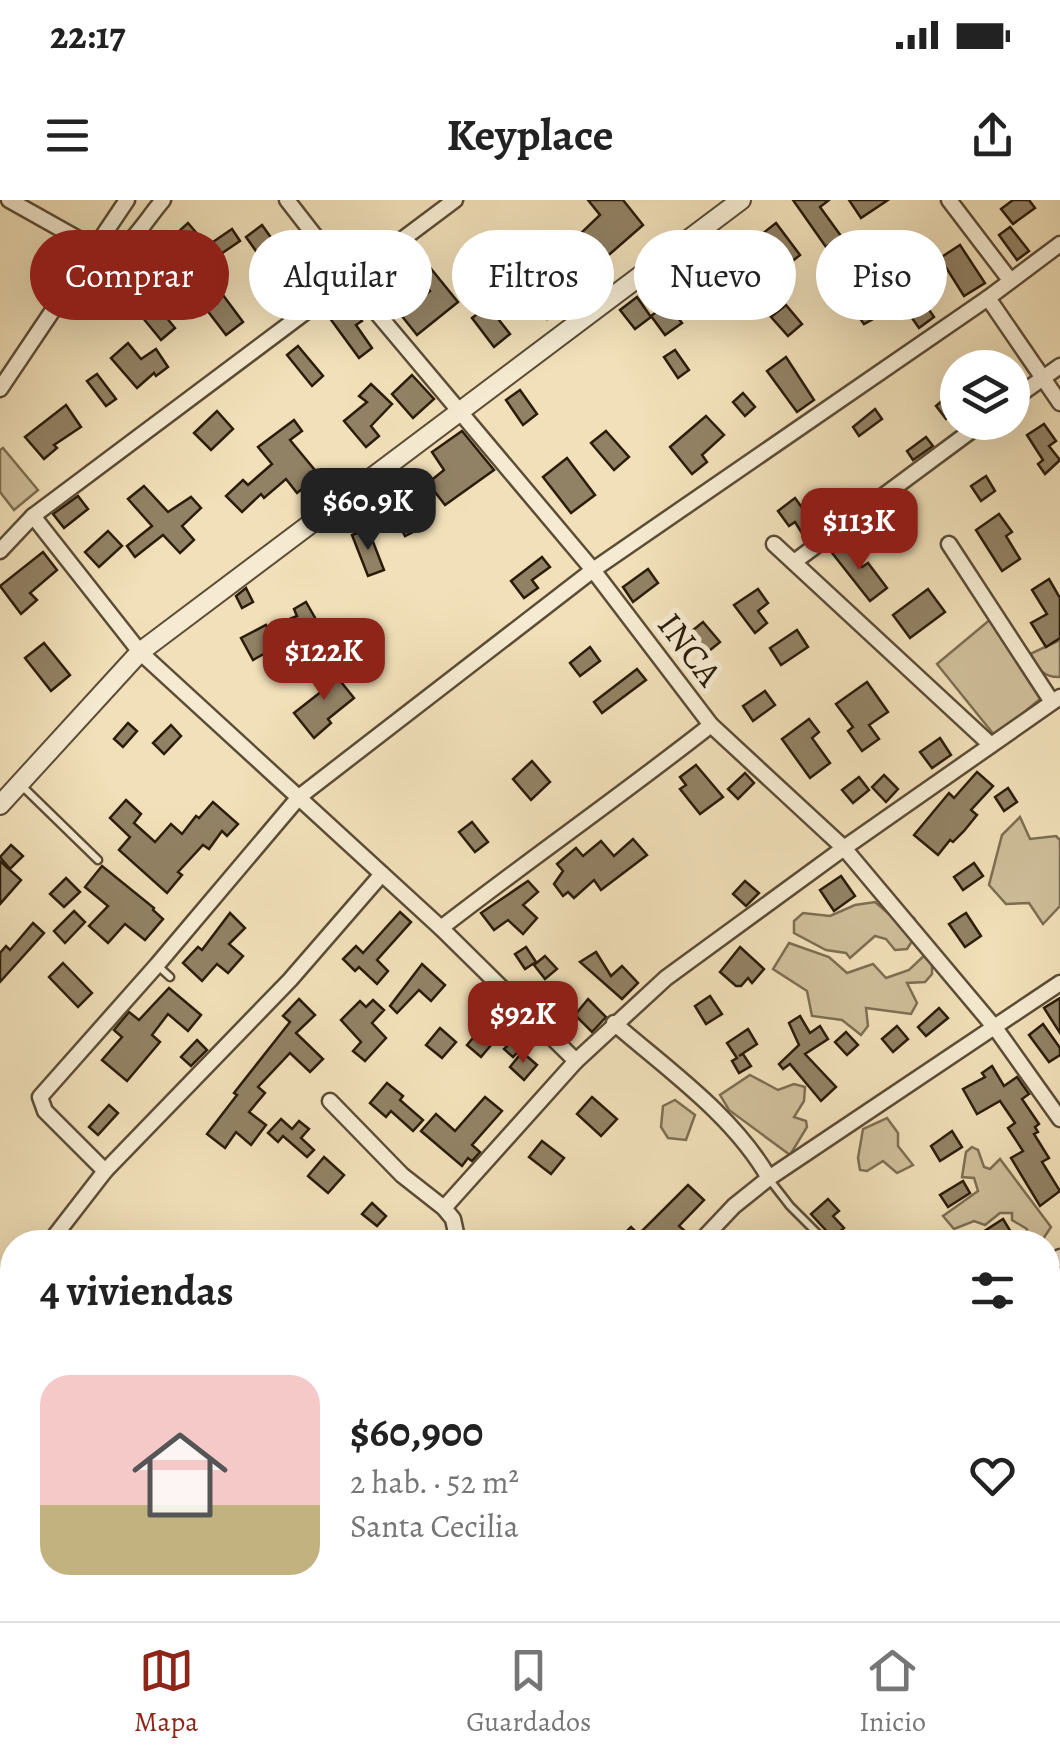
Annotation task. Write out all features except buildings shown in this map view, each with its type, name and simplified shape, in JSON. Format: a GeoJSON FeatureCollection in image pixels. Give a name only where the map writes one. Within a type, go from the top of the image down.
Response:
{"type":"FeatureCollection","features":[{"type":"Feature","properties":{"kind":"street"},"geometry":{"type":"LineString","coordinates":[[9,200],[64,230]]}},
{"type":"Feature","properties":{"kind":"street"},"geometry":{"type":"LineString","coordinates":[[107,230],[127,200]]}},
{"type":"Feature","properties":{"kind":"street"},"geometry":{"type":"LineString","coordinates":[[137,230],[163,200]]}},
{"type":"Feature","properties":{"kind":"street","name":"INCA"},"geometry":{"type":"LineString","coordinates":[[288,200],[311,230]]}},
{"type":"Feature","properties":{"kind":"street"},"geometry":{"type":"LineString","coordinates":[[417,230],[455,200]]}},
{"type":"Feature","properties":{"kind":"street"},"geometry":{"type":"LineString","coordinates":[[0,805],[140,652],[741,200]]}},
{"type":"Feature","properties":{"kind":"street"},"geometry":{"type":"LineString","coordinates":[[949,200],[1010,280]]}},
{"type":"Feature","properties":{"kind":"street"},"geometry":{"type":"LineString","coordinates":[[105,1171],[45,1111],[40,1096],[157,966],[299,797],[593,570],[988,298],[1060,244]]}},
{"type":"Feature","properties":{"kind":"street"},"geometry":{"type":"LineString","coordinates":[[988,298],[1060,403]]}},
{"type":"Feature","properties":{"kind":"street"},"geometry":{"type":"LineString","coordinates":[[0,390],[47,320]]}},
{"type":"Feature","properties":{"kind":"street"},"geometry":{"type":"LineString","coordinates":[[0,551],[33,516],[299,320]]}},
{"type":"Feature","properties":{"kind":"street","name":"INCA"},"geometry":{"type":"LineString","coordinates":[[383,320],[593,570],[711,725],[844,848],[996,1029],[1060,1119]]}},
{"type":"Feature","properties":{"kind":"street"},"geometry":{"type":"LineString","coordinates":[[1030,387],[1060,366]]}},
{"type":"Feature","properties":{"kind":"street"},"geometry":{"type":"LineString","coordinates":[[794,562],[959,440]]}},
{"type":"Feature","properties":{"kind":"street"},"geometry":{"type":"LineString","coordinates":[[33,516],[140,652],[441,928],[576,1061]]}},
{"type":"Feature","properties":{"kind":"street"},"geometry":{"type":"LineString","coordinates":[[774,544],[991,745]]}},
{"type":"Feature","properties":{"kind":"street"},"geometry":{"type":"LineString","coordinates":[[444,1208],[576,1061],[666,978],[1056,700],[949,544]]}},
{"type":"Feature","properties":{"kind":"street"},"geometry":{"type":"LineString","coordinates":[[441,928],[541,849],[608,806],[711,725]]}},
{"type":"Feature","properties":{"kind":"street"},"geometry":{"type":"LineString","coordinates":[[59,1230],[105,1171],[290,980],[382,874]]}},
{"type":"Feature","properties":{"kind":"street"},"geometry":{"type":"LineString","coordinates":[[711,1230],[769,1178],[1060,984]]}},
{"type":"Feature","properties":{"kind":"street"},"geometry":{"type":"LineString","coordinates":[[614,1022],[727,1124],[769,1178]]}},
{"type":"Feature","properties":{"kind":"street"},"geometry":{"type":"LineString","coordinates":[[330,1101],[402,1175],[444,1208],[457,1230]]}},
{"type":"Feature","properties":{"kind":"lane"},"geometry":{"type":"LineString","coordinates":[[20,784],[98,860]]}},
{"type":"Feature","properties":{"kind":"lane"},"geometry":{"type":"LineString","coordinates":[[157,966],[170,976]]}},
{"type":"Feature","properties":{"kind":"lane"},"geometry":{"type":"LineString","coordinates":[[769,1178],[814,1230]]}},
{"type":"Feature","properties":{"kind":"shaded area"},"geometry":{"type":"Polygon","coordinates":[[[3,448],[38,490],[14,510],[0,492],[3,448]]]}},
{"type":"Feature","properties":{"kind":"shaded area"},"geometry":{"type":"Polygon","coordinates":[[[992,618],[1051,690],[995,736],[937,664],[992,618]]]}},
{"type":"Feature","properties":{"kind":"shaded area"},"geometry":{"type":"Polygon","coordinates":[[[1060,640],[1060,677],[1049,676],[1030,654],[1060,640]]]}},
{"type":"Feature","properties":{"kind":"shaded area"},"geometry":{"type":"Polygon","coordinates":[[[1020,817],[1030,839],[1056,836],[1060,840],[1060,906],[1043,924],[1029,903],[1006,904],[989,885],[1002,835],[1020,817]]]}},
{"type":"Feature","properties":{"kind":"shaded area"},"geometry":{"type":"Polygon","coordinates":[[[875,902],[889,914],[914,918],[920,929],[907,949],[895,950],[886,939],[875,936],[850,958],[794,933],[794,921],[803,913],[830,916],[855,905],[875,902]]]}},
{"type":"Feature","properties":{"kind":"shaded area"},"geometry":{"type":"Polygon","coordinates":[[[789,943],[829,957],[847,973],[873,964],[886,978],[909,970],[929,951],[932,974],[925,982],[907,983],[917,1003],[911,1014],[866,1008],[868,1026],[861,1035],[842,1020],[812,1016],[807,991],[773,969],[789,943]]]}},
{"type":"Feature","properties":{"kind":"shaded area"},"geometry":{"type":"Polygon","coordinates":[[[750,1075],[778,1090],[794,1084],[805,1087],[804,1101],[794,1117],[806,1121],[807,1127],[790,1155],[729,1110],[720,1095],[750,1075]]]}},
{"type":"Feature","properties":{"kind":"shaded area"},"geometry":{"type":"Polygon","coordinates":[[[675,1100],[695,1115],[686,1140],[668,1138],[661,1127],[663,1106],[675,1100]]]}},
{"type":"Feature","properties":{"kind":"shaded area"},"geometry":{"type":"Polygon","coordinates":[[[887,1118],[898,1133],[898,1146],[913,1165],[897,1173],[883,1161],[867,1171],[860,1170],[863,1129],[887,1118]]]}},
{"type":"Feature","properties":{"kind":"shaded area"},"geometry":{"type":"Polygon","coordinates":[[[972,1147],[978,1150],[984,1167],[990,1169],[1000,1159],[1051,1227],[1049,1230],[1027,1230],[1012,1220],[1012,1213],[1000,1213],[985,1225],[974,1221],[954,1229],[943,1216],[978,1191],[974,1178],[962,1177],[966,1152],[972,1147]]]}}]}
